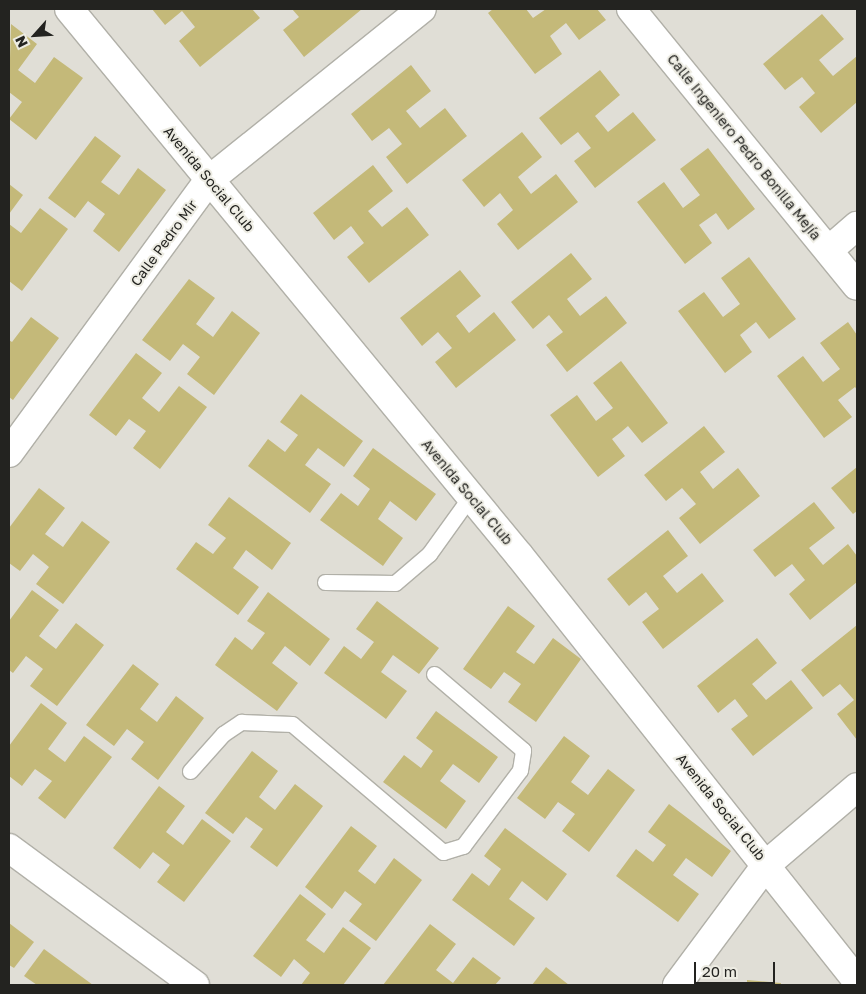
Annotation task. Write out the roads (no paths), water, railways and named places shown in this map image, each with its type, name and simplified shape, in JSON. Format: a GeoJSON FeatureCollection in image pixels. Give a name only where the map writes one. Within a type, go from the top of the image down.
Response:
{"type":"FeatureCollection","features":[{"type":"Feature","properties":{"kind":"street","name":"Avenida Social Club"},"geometry":{"type":"LineString","coordinates":[[69,9],[470,497],[767,864],[857,981]]}},
{"type":"Feature","properties":{"kind":"street","name":"Calle Pedro Mir"},"geometry":{"type":"LineString","coordinates":[[9,453],[210,180],[422,9]]}},
{"type":"Feature","properties":{"kind":"street","name":"Calle Ingeniero Pedro Bonilla Mejía"},"geometry":{"type":"LineString","coordinates":[[631,9],[857,286]]}},
{"type":"Feature","properties":{"kind":"street"},"geometry":{"type":"LineString","coordinates":[[828,250],[857,226]]}},
{"type":"Feature","properties":{"kind":"street"},"geometry":{"type":"LineString","coordinates":[[677,985],[767,864],[857,787]]}},
{"type":"Feature","properties":{"kind":"street"},"geometry":{"type":"LineString","coordinates":[[9,848],[195,985]]}},
{"type":"Feature","properties":{"kind":"lane"},"geometry":{"type":"LineString","coordinates":[[325,582],[395,582],[429,554],[470,497]]}},
{"type":"Feature","properties":{"kind":"lane"},"geometry":{"type":"LineString","coordinates":[[190,771],[223,734],[241,722],[292,724],[443,852],[463,846],[520,770],[523,750],[434,674]]}}]}
